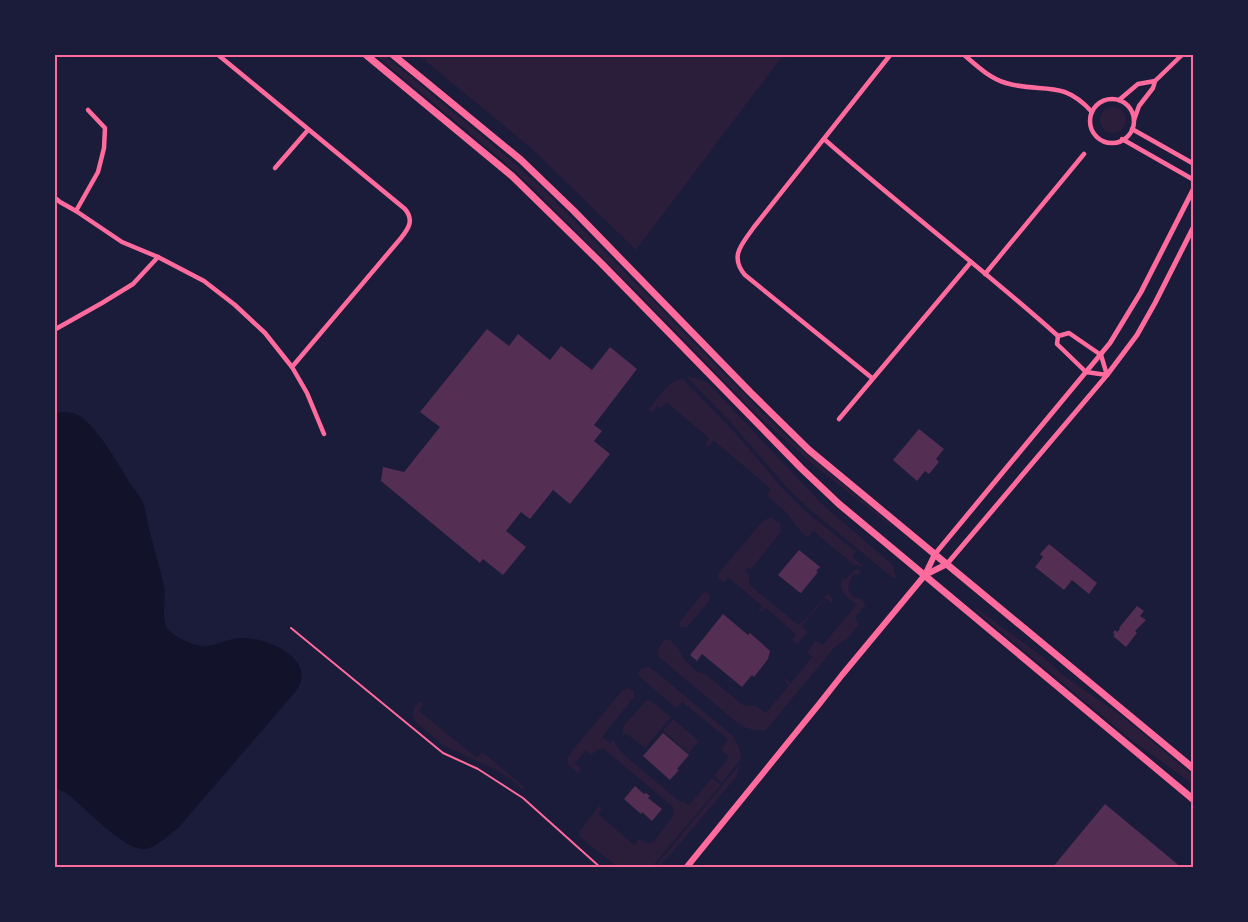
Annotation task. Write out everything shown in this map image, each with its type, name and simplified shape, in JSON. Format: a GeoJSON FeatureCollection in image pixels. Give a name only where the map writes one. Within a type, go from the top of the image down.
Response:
{"type":"FeatureCollection","features":[{"type":"Feature","properties":{"kind":"main road"},"geometry":{"type":"LineString","coordinates":[[365,54],[512,176],[839,504],[1194,800]]}},
{"type":"Feature","properties":{"kind":"main road"},"geometry":{"type":"LineString","coordinates":[[392,54],[521,160],[801,442],[1194,769]]}},
{"type":"Feature","properties":{"kind":"main road"},"geometry":{"type":"LineString","coordinates":[[686,868],[925,575],[935,554]]}},
{"type":"Feature","properties":{"kind":"main road"},"geometry":{"type":"LineString","coordinates":[[925,575],[947,564]]}},
{"type":"Feature","properties":{"kind":"street"},"geometry":{"type":"LineString","coordinates":[[217,54],[409,214],[409,227],[401,238],[292,367]]}},
{"type":"Feature","properties":{"kind":"street"},"geometry":{"type":"LineString","coordinates":[[872,378],[745,275],[738,264],[737,257],[741,245],[891,54]]}},
{"type":"Feature","properties":{"kind":"street"},"geometry":{"type":"LineString","coordinates":[[963,54],[997,79],[1016,85],[1056,89],[1082,101],[1092,112]]}},
{"type":"Feature","properties":{"kind":"street"},"geometry":{"type":"LineString","coordinates":[[1134,120],[1128,105],[1112,99],[1104,100],[1097,105],[1092,112],[1090,122],[1099,139],[1118,142],[1127,137],[1132,129],[1139,106],[1153,88],[1155,81],[1183,54]]}},
{"type":"Feature","properties":{"kind":"street"},"geometry":{"type":"LineString","coordinates":[[1119,100],[1138,84],[1155,81]]}},
{"type":"Feature","properties":{"kind":"street"},"geometry":{"type":"LineString","coordinates":[[76,211],[98,172],[104,148],[105,128],[88,110]]}},
{"type":"Feature","properties":{"kind":"street"},"geometry":{"type":"LineString","coordinates":[[1132,129],[1194,164]]}},
{"type":"Feature","properties":{"kind":"street"},"geometry":{"type":"LineString","coordinates":[[275,168],[308,130]]}},
{"type":"Feature","properties":{"kind":"street"},"geometry":{"type":"LineString","coordinates":[[824,139],[891,197],[1017,299],[1058,336]]}},
{"type":"Feature","properties":{"kind":"street"},"geometry":{"type":"LineString","coordinates":[[1122,139],[1194,180]]}},
{"type":"Feature","properties":{"kind":"street"},"geometry":{"type":"LineString","coordinates":[[985,274],[1084,154]]}},
{"type":"Feature","properties":{"kind":"street"},"geometry":{"type":"LineString","coordinates":[[935,554],[1110,343],[1141,292],[1194,189]]}},
{"type":"Feature","properties":{"kind":"street"},"geometry":{"type":"LineString","coordinates":[[54,197],[122,242],[158,257],[204,281],[235,305],[265,333],[292,367],[307,393],[324,434]]}},
{"type":"Feature","properties":{"kind":"street"},"geometry":{"type":"LineString","coordinates":[[54,207],[60,202]]}},
{"type":"Feature","properties":{"kind":"street"},"geometry":{"type":"LineString","coordinates":[[947,564],[1107,375],[1137,335],[1194,226]]}},
{"type":"Feature","properties":{"kind":"street"},"geometry":{"type":"LineString","coordinates":[[54,330],[133,284],[158,257]]}},
{"type":"Feature","properties":{"kind":"street"},"geometry":{"type":"LineString","coordinates":[[839,419],[971,262]]}},
{"type":"Feature","properties":{"kind":"street"},"geometry":{"type":"LineString","coordinates":[[1058,336],[1069,333],[1101,355],[1107,375]]}},
{"type":"Feature","properties":{"kind":"street"},"geometry":{"type":"LineString","coordinates":[[1058,336],[1057,345],[1086,372],[1107,375]]}},
{"type":"Feature","properties":{"kind":"lane"},"geometry":{"type":"LineString","coordinates":[[291,628],[444,753],[478,769],[523,798],[601,868]]}},
{"type":"Feature","properties":{"kind":"shaded area"},"geometry":{"type":"Polygon","coordinates":[[[374,54],[383,54],[544,190],[782,432],[892,525],[815,466],[757,415],[530,185],[374,54]]]}},
{"type":"Feature","properties":{"kind":"shaded area"},"geometry":{"type":"Polygon","coordinates":[[[417,54],[784,54],[636,250],[530,147],[417,54]]]}},
{"type":"Feature","properties":{"kind":"shaded area"},"geometry":{"type":"Polygon","coordinates":[[[1113,107],[1123,110],[1126,120],[1123,130],[1113,133],[1103,130],[1100,120],[1103,110],[1113,107]]]}},
{"type":"Feature","properties":{"kind":"shaded area"},"geometry":{"type":"Polygon","coordinates":[[[687,377],[708,383],[823,505],[893,565],[896,577],[893,578],[788,489],[732,424],[687,377]]]}},
{"type":"Feature","properties":{"kind":"shaded area"},"geometry":{"type":"Polygon","coordinates":[[[682,378],[732,429],[803,509],[855,551],[853,557],[862,567],[852,566],[853,564],[813,531],[808,537],[806,536],[786,512],[767,496],[771,489],[714,441],[708,447],[705,446],[709,438],[667,403],[661,408],[657,407],[652,412],[650,411],[649,409],[664,391],[672,383],[682,378]]]}},
{"type":"Feature","properties":{"kind":"shaded area"},"geometry":{"type":"Polygon","coordinates":[[[60,412],[78,415],[85,420],[107,446],[142,500],[164,587],[164,619],[167,628],[184,640],[203,646],[239,638],[250,638],[275,645],[295,660],[300,669],[301,679],[296,691],[179,827],[158,844],[144,849],[136,848],[116,836],[70,796],[54,786],[54,415],[60,412]]]}},
{"type":"Feature","properties":{"kind":"shaded area"},"geometry":{"type":"Polygon","coordinates":[[[772,518],[780,523],[781,532],[751,569],[747,568],[745,573],[749,574],[751,586],[799,624],[827,594],[833,600],[832,603],[825,598],[802,626],[808,632],[798,643],[792,640],[796,634],[766,608],[759,613],[762,606],[729,578],[723,583],[718,577],[761,523],[772,518]]]}},
{"type":"Feature","properties":{"kind":"shaded area"},"geometry":{"type":"Polygon","coordinates":[[[856,569],[860,570],[860,574],[853,575],[848,587],[850,594],[862,599],[866,607],[856,615],[859,624],[848,638],[835,647],[766,730],[753,730],[741,726],[658,655],[658,650],[664,640],[670,640],[695,670],[708,676],[743,705],[757,706],[766,713],[789,685],[784,678],[791,683],[812,657],[807,652],[815,641],[823,645],[856,605],[844,594],[841,583],[842,578],[846,579],[856,569]]]}},
{"type":"Feature","properties":{"kind":"shaded area"},"geometry":{"type":"Polygon","coordinates":[[[706,592],[710,595],[710,600],[687,627],[681,627],[679,624],[681,620],[706,592]]]}},
{"type":"Feature","properties":{"kind":"shaded area"},"geometry":{"type":"Polygon","coordinates":[[[976,608],[1043,657],[1063,675],[1123,717],[1194,776],[1194,785],[1133,741],[975,610],[976,608]]]}},
{"type":"Feature","properties":{"kind":"shaded area"},"geometry":{"type":"Polygon","coordinates":[[[648,667],[733,736],[739,747],[741,759],[722,783],[714,776],[729,757],[721,750],[728,739],[682,702],[675,707],[640,677],[638,672],[648,667]]]}},
{"type":"Feature","properties":{"kind":"shaded area"},"geometry":{"type":"Polygon","coordinates":[[[629,688],[634,691],[634,697],[602,737],[610,743],[613,740],[620,751],[680,802],[683,801],[689,805],[712,778],[721,785],[651,868],[619,868],[580,837],[579,832],[599,806],[602,808],[598,814],[634,845],[639,839],[650,843],[672,818],[674,814],[672,806],[604,749],[599,749],[591,755],[586,750],[575,763],[581,768],[578,773],[567,762],[577,745],[621,692],[629,688]]]}},
{"type":"Feature","properties":{"kind":"shaded area"},"geometry":{"type":"Polygon","coordinates":[[[647,700],[671,717],[645,748],[627,734],[623,735],[623,728],[647,700]]]}},
{"type":"Feature","properties":{"kind":"shaded area"},"geometry":{"type":"Polygon","coordinates":[[[420,701],[423,705],[419,711],[477,758],[484,753],[525,788],[522,789],[494,769],[444,746],[416,722],[413,711],[420,701]]]}},
{"type":"Feature","properties":{"kind":"shaded area"},"geometry":{"type":"Polygon","coordinates":[[[673,719],[699,741],[689,753],[663,731],[673,719]]]}},
{"type":"Feature","properties":{"kind":"shaded area"},"geometry":{"type":"Polygon","coordinates":[[[740,764],[736,777],[670,855],[657,868],[654,868],[740,764]]]}},
{"type":"Feature","properties":{"kind":"building"},"geometry":{"type":"Polygon","coordinates":[[[487,329],[509,346],[518,334],[550,360],[561,346],[592,370],[610,347],[637,369],[594,425],[602,431],[594,441],[610,454],[570,504],[553,490],[530,519],[521,512],[506,531],[526,547],[503,575],[483,559],[480,563],[381,481],[383,467],[404,472],[440,427],[420,412],[487,329]]]}},
{"type":"Feature","properties":{"kind":"building"},"geometry":{"type":"Polygon","coordinates":[[[919,429],[944,449],[936,459],[939,462],[929,474],[925,471],[917,481],[893,460],[919,429]]]}},
{"type":"Feature","properties":{"kind":"building"},"geometry":{"type":"Polygon","coordinates":[[[1049,544],[1097,583],[1089,594],[1072,580],[1064,590],[1035,567],[1043,557],[1040,554],[1049,544]]]}},
{"type":"Feature","properties":{"kind":"building"},"geometry":{"type":"Polygon","coordinates":[[[799,550],[820,567],[801,593],[778,575],[799,550]]]}},
{"type":"Feature","properties":{"kind":"building"},"geometry":{"type":"Polygon","coordinates":[[[1137,606],[1144,611],[1140,616],[1146,620],[1135,631],[1137,633],[1126,647],[1113,636],[1115,635],[1113,633],[1120,629],[1137,606]]]}},
{"type":"Feature","properties":{"kind":"building"},"geometry":{"type":"Polygon","coordinates":[[[723,614],[770,651],[768,659],[754,677],[752,675],[742,687],[702,654],[697,661],[690,655],[723,614]]]}},
{"type":"Feature","properties":{"kind":"building"},"geometry":{"type":"Polygon","coordinates":[[[663,733],[689,755],[670,780],[643,756],[663,733]]]}},
{"type":"Feature","properties":{"kind":"building"},"geometry":{"type":"Polygon","coordinates":[[[635,786],[650,796],[648,798],[662,809],[652,821],[624,799],[635,786]]]}},
{"type":"Feature","properties":{"kind":"building"},"geometry":{"type":"Polygon","coordinates":[[[1105,804],[1182,868],[1052,868],[1105,804]]]}}]}
